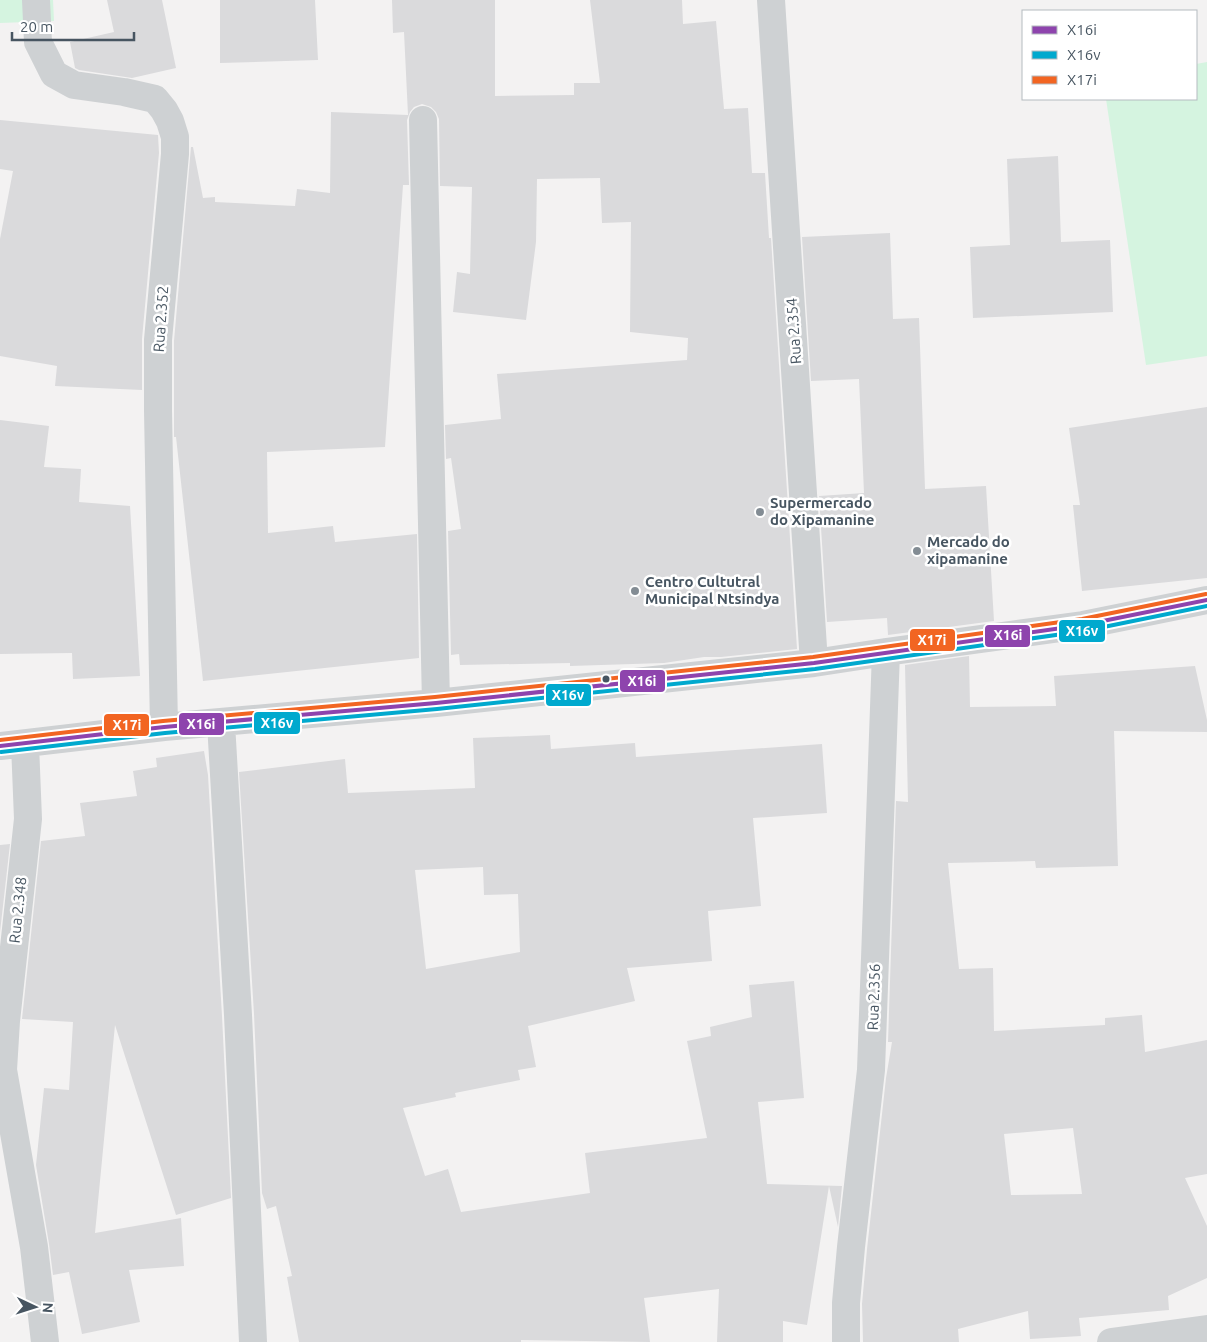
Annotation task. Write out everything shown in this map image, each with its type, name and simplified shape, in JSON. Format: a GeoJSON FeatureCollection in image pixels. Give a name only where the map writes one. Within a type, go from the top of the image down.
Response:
{"type":"FeatureCollection","features":[{"type":"Feature","properties":{"kind":"street","name":"Rua 2.352"},"geometry":{"type":"LineString","coordinates":[[36,0],[38,42],[54,74],[74,85],[124,92],[155,100],[164,110],[170,121],[175,137],[176,154],[158,340],[164,727]]}},
{"type":"Feature","properties":{"kind":"street","name":"Rua 2.354"},"geometry":{"type":"LineString","coordinates":[[771,0],[814,663]]}},
{"type":"Feature","properties":{"kind":"street"},"geometry":{"type":"LineString","coordinates":[[423,120],[436,703]]}},
{"type":"Feature","properties":{"kind":"street"},"geometry":{"type":"LineString","coordinates":[[13,745],[164,727],[436,703],[814,663],[1083,625],[1207,600]]}},
{"type":"Feature","properties":{"kind":"street","name":"Rua 2.356"},"geometry":{"type":"LineString","coordinates":[[846,1342],[846,1303],[851,1247],[871,1070],[886,652]]}},
{"type":"Feature","properties":{"kind":"street"},"geometry":{"type":"LineString","coordinates":[[221,723],[238,1015],[253,1342]]}},
{"type":"Feature","properties":{"kind":"street","name":"Rua 2.348"},"geometry":{"type":"LineString","coordinates":[[13,745],[28,819],[6,1021],[3,1070],[34,1247],[45,1342]]}},
{"type":"Feature","properties":{"kind":"street"},"geometry":{"type":"LineString","coordinates":[[1111,1342],[1207,1328]]}},
{"type":"Feature","properties":{"kind":"green space"},"geometry":{"type":"Polygon","coordinates":[[[0,0],[53,0],[54,21],[0,23],[0,0]]]}},
{"type":"Feature","properties":{"kind":"green space"},"geometry":{"type":"Polygon","coordinates":[[[1207,62],[1207,356],[1146,365],[1106,100],[1197,100],[1197,64],[1207,62]]]}},
{"type":"Feature","properties":{"kind":"building"},"geometry":{"type":"Polygon","coordinates":[[[107,0],[162,0],[176,68],[132,78],[75,68],[70,42],[114,32],[107,0]]]}},
{"type":"Feature","properties":{"kind":"building"},"geometry":{"type":"Polygon","coordinates":[[[220,0],[315,0],[318,60],[220,63],[220,0]]]}},
{"type":"Feature","properties":{"kind":"building"},"geometry":{"type":"Polygon","coordinates":[[[392,0],[495,0],[495,96],[574,95],[574,83],[600,83],[590,0],[682,0],[683,24],[716,21],[724,109],[748,108],[752,173],[765,173],[769,238],[771,238],[797,649],[704,657],[664,663],[570,666],[570,663],[460,665],[459,654],[451,655],[448,531],[461,529],[451,458],[446,459],[445,425],[501,419],[497,374],[687,360],[688,338],[630,332],[631,222],[602,223],[600,178],[537,179],[536,242],[526,320],[453,312],[457,272],[470,274],[472,187],[440,186],[439,119],[431,107],[422,104],[414,107],[407,120],[409,185],[403,185],[385,447],[267,452],[268,533],[333,526],[335,542],[417,534],[419,658],[203,681],[176,437],[174,437],[174,341],[191,147],[193,147],[203,198],[215,197],[215,202],[295,206],[297,189],[330,193],[331,112],[408,115],[404,32],[393,33],[392,0]]]}},
{"type":"Feature","properties":{"kind":"building"},"geometry":{"type":"Polygon","coordinates":[[[0,120],[158,135],[159,153],[142,339],[142,390],[55,386],[57,366],[0,356],[0,239],[13,171],[0,169],[0,120]]]}},
{"type":"Feature","properties":{"kind":"building"},"geometry":{"type":"Polygon","coordinates":[[[1058,156],[1061,242],[1110,240],[1113,312],[973,318],[970,247],[1010,245],[1007,159],[1058,156]]]}},
{"type":"Feature","properties":{"kind":"building"},"geometry":{"type":"Polygon","coordinates":[[[890,233],[893,319],[919,318],[925,489],[986,486],[994,621],[888,635],[887,618],[827,622],[819,496],[864,493],[859,379],[811,381],[802,237],[890,233]]]}},
{"type":"Feature","properties":{"kind":"building"},"geometry":{"type":"Polygon","coordinates":[[[1207,407],[1207,578],[1082,591],[1073,505],[1080,505],[1069,428],[1207,407]]]}},
{"type":"Feature","properties":{"kind":"building"},"geometry":{"type":"Polygon","coordinates":[[[0,420],[49,426],[44,467],[81,469],[79,502],[130,506],[140,676],[73,679],[72,653],[0,654],[0,420]]]}},
{"type":"Feature","properties":{"kind":"building"},"geometry":{"type":"Polygon","coordinates":[[[969,656],[970,707],[1056,706],[1054,676],[1195,666],[1207,720],[1207,732],[1114,731],[1118,866],[1036,868],[1035,861],[948,863],[959,969],[993,968],[994,1031],[1105,1025],[1105,1018],[1142,1015],[1145,1052],[1207,1040],[1207,1174],[1185,1178],[1207,1226],[1207,1278],[1168,1296],[1169,1310],[1079,1318],[1081,1336],[1030,1339],[1028,1311],[958,1329],[959,1342],[863,1342],[862,1304],[867,1249],[886,1078],[892,1042],[888,1042],[896,801],[908,802],[905,665],[969,656]],[[1073,1128],[1004,1134],[1011,1195],[1082,1194],[1073,1128]]]}},
{"type":"Feature","properties":{"kind":"building"},"geometry":{"type":"Polygon","coordinates":[[[550,735],[551,749],[635,743],[636,757],[822,744],[827,813],[753,818],[761,906],[708,911],[712,961],[627,968],[635,1001],[528,1026],[536,1067],[518,1070],[520,1080],[455,1093],[456,1097],[403,1108],[425,1176],[448,1169],[461,1212],[590,1193],[585,1153],[707,1138],[687,1041],[711,1036],[710,1027],[752,1017],[749,985],[794,981],[804,1098],[758,1102],[767,1184],[842,1186],[838,1227],[829,1186],[807,1325],[783,1321],[783,1342],[717,1342],[719,1289],[644,1298],[650,1342],[521,1340],[521,1342],[299,1342],[287,1277],[292,1276],[276,1206],[267,1209],[262,1193],[254,1014],[239,772],[345,759],[348,793],[475,788],[473,738],[550,735]],[[483,867],[415,870],[426,969],[520,952],[518,894],[484,895],[483,867]]]}},
{"type":"Feature","properties":{"kind":"building"},"geometry":{"type":"Polygon","coordinates":[[[204,751],[208,775],[231,1198],[176,1215],[115,1025],[95,1233],[181,1218],[184,1266],[129,1270],[140,1322],[82,1334],[69,1272],[53,1275],[36,1165],[44,1088],[69,1090],[73,1022],[22,1019],[41,841],[85,836],[80,803],[137,796],[133,771],[157,767],[156,758],[204,751]]]}},
{"type":"Feature","properties":{"kind":"building"},"geometry":{"type":"Polygon","coordinates":[[[10,844],[0,932],[0,845],[10,844]]]}},
{"type":"Feature","properties":{"kind":"transit line","name":"X17i"},"geometry":{"type":"LineString","coordinates":[[0,740],[163,721],[435,697],[813,657],[1082,619],[1206,594]]}},
{"type":"Feature","properties":{"kind":"transit line","name":"X16i"},"geometry":{"type":"LineString","coordinates":[[0,746],[164,727],[436,703],[814,663],[1083,625],[1207,600]]}},
{"type":"Feature","properties":{"kind":"transit line","name":"X16v"},"geometry":{"type":"LineString","coordinates":[[1,752],[165,733],[437,709],[815,669],[1084,631],[1207,606]]}},
{"type":"Feature","properties":{"kind":"place","name":"Supermercado do Xipamanine"},"geometry":{"type":"Point","coordinates":[760,512]}},
{"type":"Feature","properties":{"kind":"place","name":"Mercado do xipamanine"},"geometry":{"type":"Point","coordinates":[917,551]}},
{"type":"Feature","properties":{"kind":"place","name":"Centro Cultutral Municipal Ntsindya"},"geometry":{"type":"Point","coordinates":[635,591]}}]}
